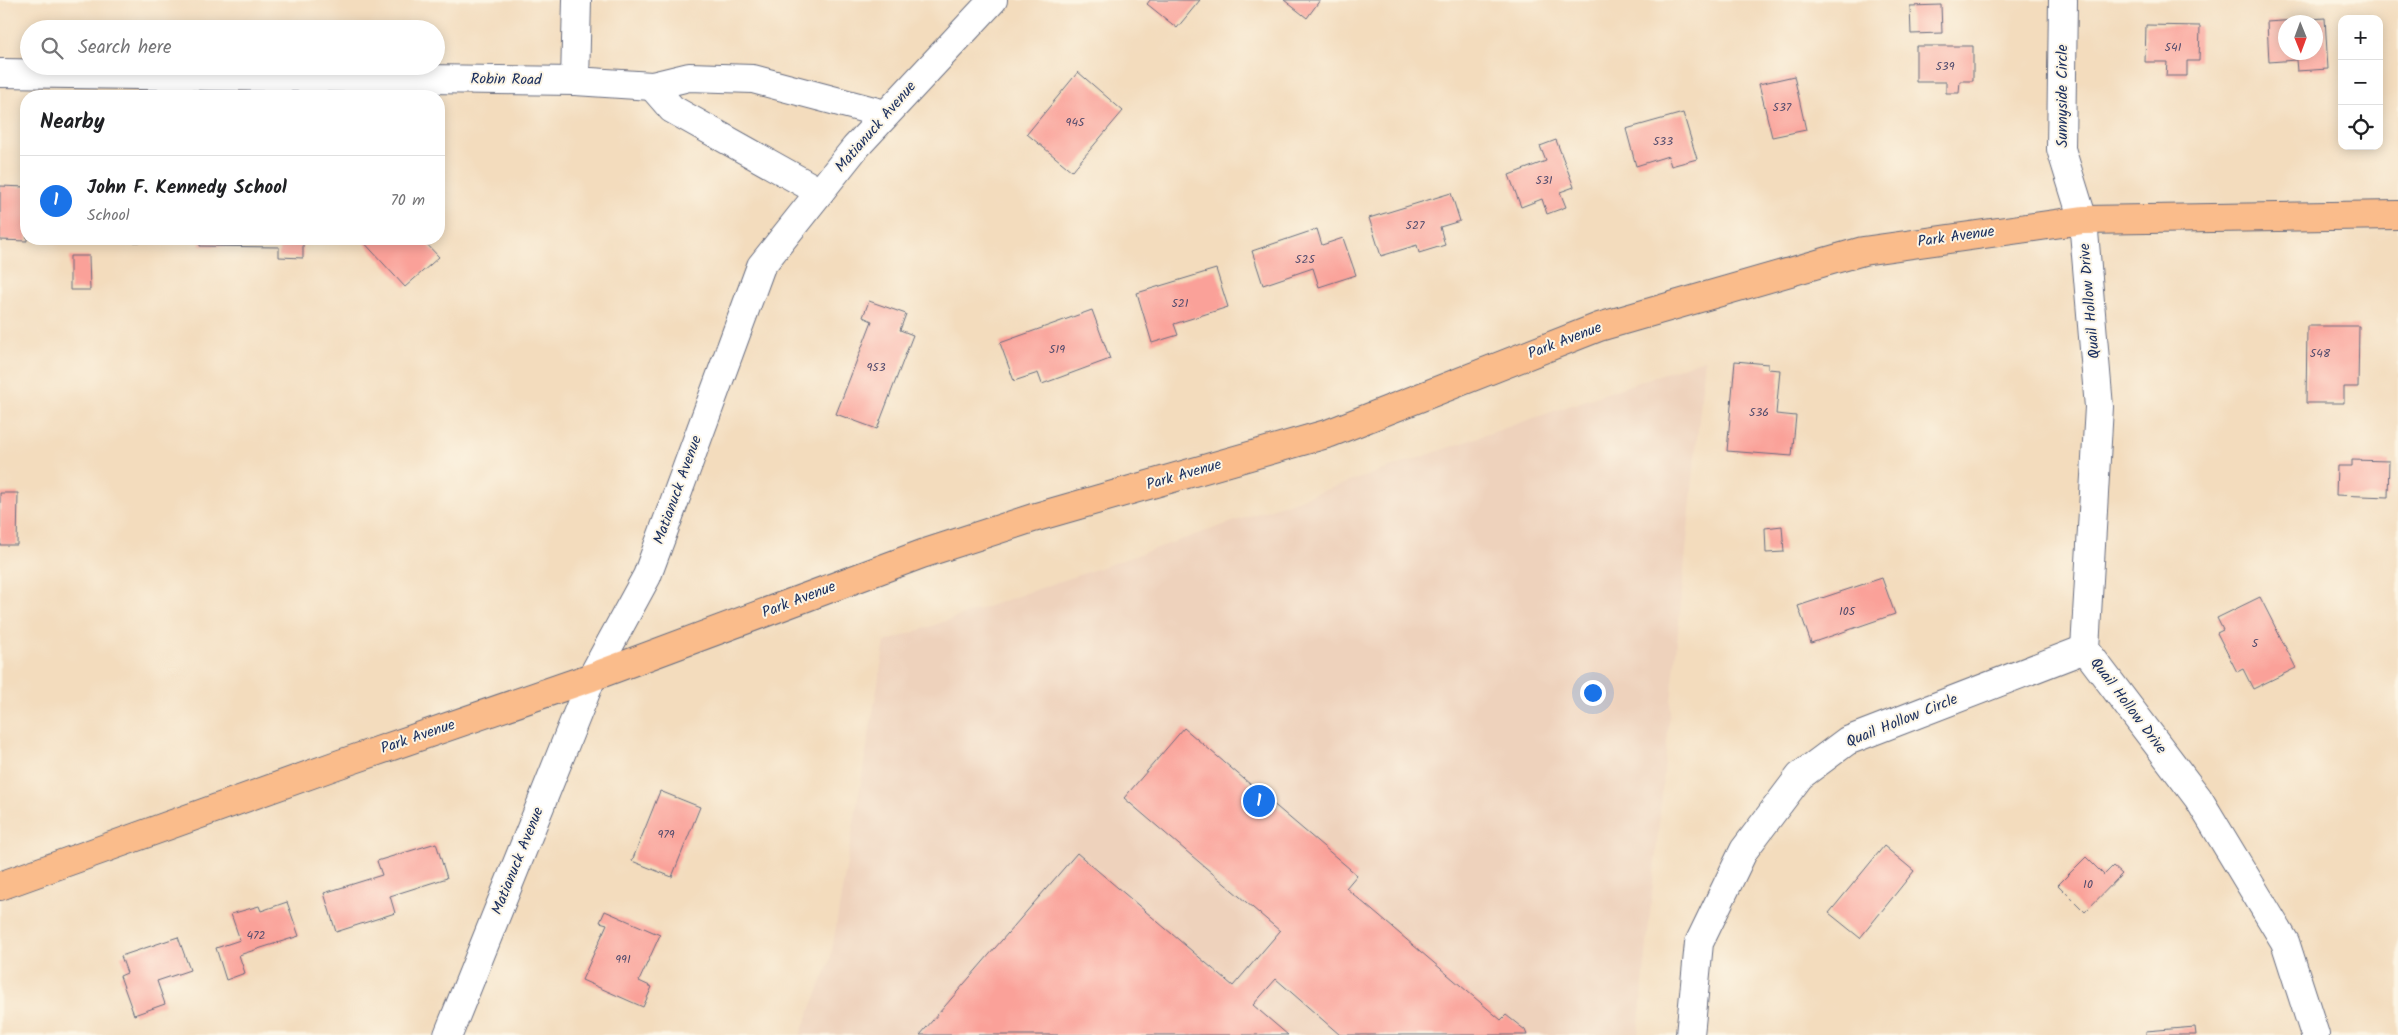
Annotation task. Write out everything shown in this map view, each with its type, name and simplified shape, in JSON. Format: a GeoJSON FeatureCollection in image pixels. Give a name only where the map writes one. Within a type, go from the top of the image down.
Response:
{"type":"FeatureCollection","features":[{"type":"Feature","properties":{"kind":"main road","name":"Park Avenue"},"geometry":{"type":"LineString","coordinates":[[0,886],[334,766],[592,677],[931,551],[1032,518],[1330,433],[1599,327],[1863,251],[2084,220],[2398,215]]}},
{"type":"Feature","properties":{"kind":"street"},"geometry":{"type":"LineString","coordinates":[[576,81],[577,0]]}},
{"type":"Feature","properties":{"kind":"street","name":"Matianuck Avenue"},"geometry":{"type":"LineString","coordinates":[[448,1035],[592,677],[647,576],[761,266],[885,114],[993,0]]}},
{"type":"Feature","properties":{"kind":"street","name":"Sunnyside Circle"},"geometry":{"type":"LineString","coordinates":[[2063,0],[2061,149],[2084,220]]}},
{"type":"Feature","properties":{"kind":"street","name":"Robin Road"},"geometry":{"type":"LineString","coordinates":[[0,73],[20,73]]}},
{"type":"Feature","properties":{"kind":"street","name":"Robin Road"},"geometry":{"type":"LineString","coordinates":[[144,75],[576,81],[652,86],[689,77],[752,79],[885,114]]}},
{"type":"Feature","properties":{"kind":"street"},"geometry":{"type":"LineString","coordinates":[[652,86],[672,109],[820,192]]}},
{"type":"Feature","properties":{"kind":"street","name":"Quail Hollow Drive"},"geometry":{"type":"LineString","coordinates":[[2084,220],[2099,407],[2085,649],[2198,798],[2285,942],[2315,1035]]}},
{"type":"Feature","properties":{"kind":"street","name":"Quail Hollow Circle"},"geometry":{"type":"LineString","coordinates":[[1690,1035],[1699,943],[1744,850],[1800,776],[1847,741],[2085,649]]}},
{"type":"Feature","properties":{"kind":"shaded area"},"geometry":{"type":"Polygon","coordinates":[[[1705,359],[1638,1035],[800,1035],[830,961],[885,642],[1705,359]]]}},
{"type":"Feature","properties":{"kind":"building"},"geometry":{"type":"Polygon","coordinates":[[[1150,0],[1200,0],[1177,28],[1147,4],[1150,0]]]}},
{"type":"Feature","properties":{"kind":"building"},"geometry":{"type":"Polygon","coordinates":[[[1284,0],[1320,0],[1307,18],[1284,0]]]}},
{"type":"Feature","properties":{"kind":"building"},"geometry":{"type":"Polygon","coordinates":[[[1941,5],[1942,33],[1911,34],[1910,6],[1941,5]]]}},
{"type":"Feature","properties":{"kind":"building"},"geometry":{"type":"Polygon","coordinates":[[[2323,18],[2325,18],[2328,69],[2297,71],[2296,60],[2323,60],[2323,18]]]}},
{"type":"Feature","properties":{"kind":"building"},"geometry":{"type":"Polygon","coordinates":[[[2278,21],[2278,60],[2296,60],[2269,62],[2267,22],[2278,21]]]}},
{"type":"Feature","properties":{"kind":"building"},"geometry":{"type":"Polygon","coordinates":[[[2146,25],[2200,26],[2199,61],[2187,61],[2187,76],[2166,76],[2167,62],[2145,62],[2146,25]]]}},
{"type":"Feature","properties":{"kind":"building"},"geometry":{"type":"Polygon","coordinates":[[[1916,46],[1973,46],[1973,81],[1960,81],[1959,93],[1946,93],[1946,82],[1916,82],[1916,46]]]}},
{"type":"Feature","properties":{"kind":"building"},"geometry":{"type":"Polygon","coordinates":[[[1078,72],[1123,111],[1072,171],[1027,134],[1078,72]]]}},
{"type":"Feature","properties":{"kind":"building"},"geometry":{"type":"Polygon","coordinates":[[[1794,76],[1806,130],[1772,137],[1759,84],[1794,76]]]}},
{"type":"Feature","properties":{"kind":"building"},"geometry":{"type":"Polygon","coordinates":[[[1683,113],[1697,159],[1671,166],[1668,156],[1636,166],[1626,129],[1683,113]]]}},
{"type":"Feature","properties":{"kind":"building"},"geometry":{"type":"Polygon","coordinates":[[[1556,140],[1574,187],[1560,192],[1566,207],[1547,214],[1542,199],[1521,207],[1509,175],[1546,161],[1540,146],[1556,140]]]}},
{"type":"Feature","properties":{"kind":"building"},"geometry":{"type":"Polygon","coordinates":[[[0,186],[20,187],[20,241],[0,240],[0,186]]]}},
{"type":"Feature","properties":{"kind":"building"},"geometry":{"type":"Polygon","coordinates":[[[1451,193],[1460,221],[1440,227],[1445,245],[1419,253],[1417,245],[1381,256],[1369,218],[1451,193]]]}},
{"type":"Feature","properties":{"kind":"building"},"geometry":{"type":"Polygon","coordinates":[[[1317,229],[1322,245],[1343,238],[1356,275],[1319,287],[1313,268],[1263,285],[1252,251],[1317,229]]]}},
{"type":"Feature","properties":{"kind":"building"},"geometry":{"type":"Polygon","coordinates":[[[303,245],[303,258],[279,257],[279,247],[200,246],[303,245]]]}},
{"type":"Feature","properties":{"kind":"building"},"geometry":{"type":"Polygon","coordinates":[[[366,245],[428,245],[439,257],[405,287],[366,245]]]}},
{"type":"Feature","properties":{"kind":"building"},"geometry":{"type":"Polygon","coordinates":[[[70,256],[89,256],[90,290],[70,290],[70,256]]]}},
{"type":"Feature","properties":{"kind":"building"},"geometry":{"type":"Polygon","coordinates":[[[1216,269],[1228,307],[1174,324],[1178,335],[1152,343],[1137,293],[1216,269]]]}},
{"type":"Feature","properties":{"kind":"building"},"geometry":{"type":"Polygon","coordinates":[[[869,301],[906,314],[900,330],[913,335],[877,429],[836,414],[872,321],[863,317],[869,301]]]}},
{"type":"Feature","properties":{"kind":"building"},"geometry":{"type":"Polygon","coordinates":[[[1092,310],[1110,359],[1042,384],[1038,373],[1014,381],[1000,343],[1092,310]]]}},
{"type":"Feature","properties":{"kind":"building"},"geometry":{"type":"Polygon","coordinates":[[[2307,326],[2359,326],[2358,387],[2344,387],[2344,403],[2306,403],[2307,326]]]}},
{"type":"Feature","properties":{"kind":"building"},"geometry":{"type":"Polygon","coordinates":[[[1735,361],[1768,364],[1768,369],[1780,370],[1776,414],[1796,416],[1792,456],[1727,451],[1735,361]]]}},
{"type":"Feature","properties":{"kind":"building"},"geometry":{"type":"Polygon","coordinates":[[[2352,460],[2389,461],[2388,497],[2336,495],[2337,466],[2352,466],[2352,460]]]}},
{"type":"Feature","properties":{"kind":"building"},"geometry":{"type":"Polygon","coordinates":[[[0,493],[18,493],[17,545],[0,545],[0,493]]]}},
{"type":"Feature","properties":{"kind":"building"},"geometry":{"type":"Polygon","coordinates":[[[1782,526],[1784,552],[1766,553],[1765,528],[1782,526]]]}},
{"type":"Feature","properties":{"kind":"building"},"geometry":{"type":"Polygon","coordinates":[[[1882,578],[1895,614],[1811,643],[1798,606],[1882,578]]]}},
{"type":"Feature","properties":{"kind":"building"},"geometry":{"type":"Polygon","coordinates":[[[2260,597],[2296,668],[2253,689],[2243,669],[2237,672],[2217,633],[2223,630],[2217,618],[2260,597]]]}},
{"type":"Feature","properties":{"kind":"building"},"geometry":{"type":"Polygon","coordinates":[[[1184,728],[1357,875],[1346,888],[1501,1020],[1506,1015],[1525,1030],[1527,1035],[1340,1035],[1276,979],[1253,1005],[1288,1035],[920,1035],[1077,853],[1233,986],[1280,931],[1124,798],[1184,728]]]}},
{"type":"Feature","properties":{"kind":"building"},"geometry":{"type":"Polygon","coordinates":[[[660,791],[700,807],[672,877],[632,861],[660,791]]]}},
{"type":"Feature","properties":{"kind":"building"},"geometry":{"type":"Polygon","coordinates":[[[436,843],[447,878],[390,896],[395,913],[336,932],[324,893],[382,875],[377,861],[436,843]]]}},
{"type":"Feature","properties":{"kind":"building"},"geometry":{"type":"Polygon","coordinates":[[[1884,846],[1914,871],[1860,938],[1829,913],[1884,846]]]}},
{"type":"Feature","properties":{"kind":"building"},"geometry":{"type":"Polygon","coordinates":[[[2086,857],[2104,875],[2113,866],[2122,874],[2085,912],[2058,885],[2086,857]]]}},
{"type":"Feature","properties":{"kind":"building"},"geometry":{"type":"Polygon","coordinates":[[[287,902],[299,936],[239,955],[245,973],[226,980],[216,948],[240,940],[231,914],[259,906],[261,911],[287,902]]]}},
{"type":"Feature","properties":{"kind":"building"},"geometry":{"type":"Polygon","coordinates":[[[605,911],[660,935],[639,981],[652,987],[643,1007],[582,980],[607,924],[600,922],[605,911]]]}},
{"type":"Feature","properties":{"kind":"building"},"geometry":{"type":"Polygon","coordinates":[[[178,937],[190,970],[157,981],[165,1004],[134,1015],[120,976],[127,973],[121,956],[178,937]]]}},
{"type":"Feature","properties":{"kind":"building"},"geometry":{"type":"Polygon","coordinates":[[[2195,1027],[2196,1035],[2146,1035],[2146,1031],[2195,1027]]]}},
{"type":"Feature","properties":{"kind":"place","name":"John F. Kennedy School"},"geometry":{"type":"Point","coordinates":[1259,801]}}]}
